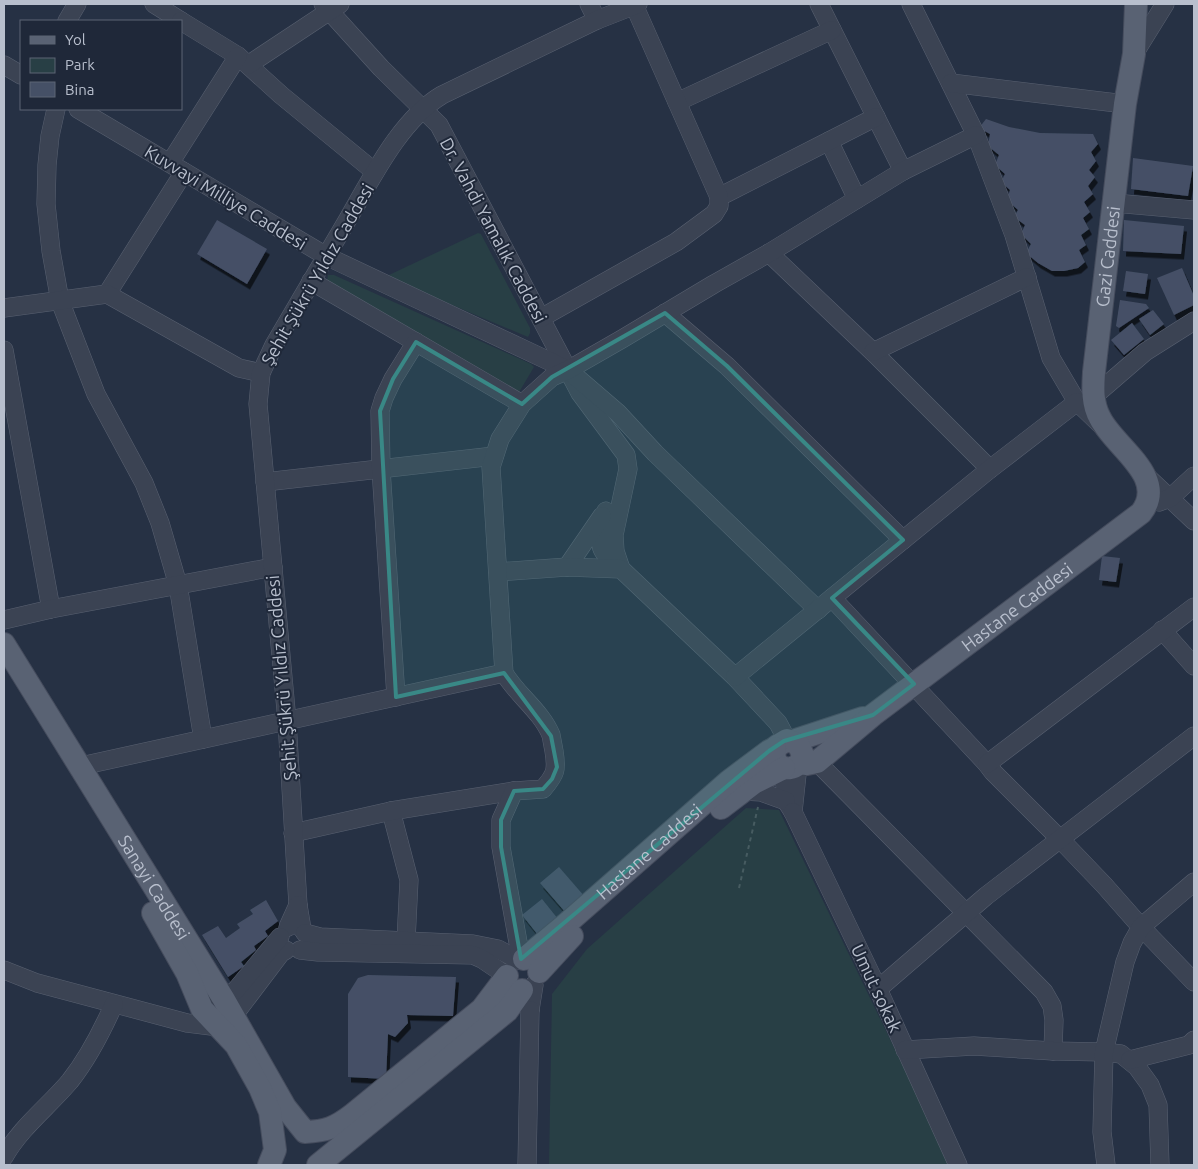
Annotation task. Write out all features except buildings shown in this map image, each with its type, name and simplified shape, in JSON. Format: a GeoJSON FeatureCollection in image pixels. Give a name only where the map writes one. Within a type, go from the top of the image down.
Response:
{"type":"FeatureCollection","features":[{"type":"Feature","properties":{"kind":"main road","name":"Gazi Caddesi"},"geometry":{"type":"LineString","coordinates":[[1136,4],[1134,54],[1125,104],[1094,372],[1086,399],[1104,428],[1152,493]]}},
{"type":"Feature","properties":{"kind":"main road","name":"Hastane Caddesi"},"geometry":{"type":"LineString","coordinates":[[275,1160],[279,1141],[288,1133],[331,1129],[352,1115],[482,1008],[562,946],[612,899],[751,791],[754,783],[793,755],[873,715],[1141,513],[1152,493]]}},
{"type":"Feature","properties":{"kind":"main road","name":"Sanayi Caddesi"},"geometry":{"type":"LineString","coordinates":[[4,644],[80,766],[225,1013],[285,1107],[304,1132],[316,1142],[318,1161]]}},
{"type":"Feature","properties":{"kind":"main road","name":"Sanayi Caddesi"},"geometry":{"type":"LineString","coordinates":[[4,669],[159,923],[187,973],[194,1016],[225,1013]]}},
{"type":"Feature","properties":{"kind":"main road","name":"Hastane Caddesi"},"geometry":{"type":"LineString","coordinates":[[318,1161],[507,1011],[524,976],[565,925],[729,781],[769,750],[793,755],[873,715]]}},
{"type":"Feature","properties":{"kind":"main road","name":"Sanayi Caddesi"},"geometry":{"type":"LineString","coordinates":[[225,1013],[236,1045],[260,1088],[270,1112],[275,1160]]}},
{"type":"Feature","properties":{"kind":"street"},"geometry":{"type":"LineString","coordinates":[[68,20],[77,4]]}},
{"type":"Feature","properties":{"kind":"street"},"geometry":{"type":"LineString","coordinates":[[154,4],[179,20]]}},
{"type":"Feature","properties":{"kind":"street"},"geometry":{"type":"LineString","coordinates":[[589,4],[597,20]]}},
{"type":"Feature","properties":{"kind":"street"},"geometry":{"type":"LineString","coordinates":[[818,4],[903,171]]}},
{"type":"Feature","properties":{"kind":"street"},"geometry":{"type":"LineString","coordinates":[[910,4],[976,135],[1014,236],[1051,358],[1086,399]]}},
{"type":"Feature","properties":{"kind":"street"},"geometry":{"type":"LineString","coordinates":[[1134,54],[1165,4]]}},
{"type":"Feature","properties":{"kind":"street"},"geometry":{"type":"LineString","coordinates":[[540,318],[676,242],[714,214],[719,206],[719,197],[636,5]]}},
{"type":"Feature","properties":{"kind":"street","name":"Şehit Şükrü Yıldız Caddesi"},"geometry":{"type":"LineString","coordinates":[[293,937],[298,905],[286,721],[258,404],[261,373],[274,345],[375,172],[396,141],[423,108],[442,95],[597,20],[636,5]]}},
{"type":"Feature","properties":{"kind":"street"},"geometry":{"type":"LineString","coordinates":[[107,294],[177,168],[243,61],[330,6]]}},
{"type":"Feature","properties":{"kind":"street","name":"Dr. Vahdi Yamalık Caddesi"},"geometry":{"type":"LineString","coordinates":[[330,6],[381,68],[439,125],[580,393],[626,455],[628,469],[614,535],[615,551],[621,569]]}},
{"type":"Feature","properties":{"kind":"street"},"geometry":{"type":"LineString","coordinates":[[182,22],[243,61],[281,95],[375,172]]}},
{"type":"Feature","properties":{"kind":"street"},"geometry":{"type":"LineString","coordinates":[[677,102],[832,30]]}},
{"type":"Feature","properties":{"kind":"street"},"geometry":{"type":"LineString","coordinates":[[4,65],[20,74]]}},
{"type":"Feature","properties":{"kind":"street"},"geometry":{"type":"LineString","coordinates":[[950,83],[1125,104]]}},
{"type":"Feature","properties":{"kind":"street"},"geometry":{"type":"LineString","coordinates":[[56,110],[50,136],[46,204],[51,252],[60,300],[96,394],[154,507],[178,585],[203,739]]}},
{"type":"Feature","properties":{"kind":"street","name":"Kuvvayi Milliye Caddesi"},"geometry":{"type":"LineString","coordinates":[[80,110],[326,256],[568,370]]}},
{"type":"Feature","properties":{"kind":"street"},"geometry":{"type":"LineString","coordinates":[[719,197],[876,117]]}},
{"type":"Feature","properties":{"kind":"street"},"geometry":{"type":"LineString","coordinates":[[293,833],[391,810],[514,791],[543,789],[552,780],[557,766],[551,736],[534,710],[504,673],[490,467],[500,439],[522,404],[552,377],[568,370],[769,253],[903,171],[976,135]]}},
{"type":"Feature","properties":{"kind":"street"},"geometry":{"type":"LineString","coordinates":[[829,141],[857,199]]}},
{"type":"Feature","properties":{"kind":"street"},"geometry":{"type":"LineString","coordinates":[[1114,203],[1194,210]]}},
{"type":"Feature","properties":{"kind":"street"},"geometry":{"type":"LineString","coordinates":[[769,253],[873,352],[990,469]]}},
{"type":"Feature","properties":{"kind":"street"},"geometry":{"type":"LineString","coordinates":[[873,352],[1027,277]]}},
{"type":"Feature","properties":{"kind":"street"},"geometry":{"type":"LineString","coordinates":[[311,281],[522,404]]}},
{"type":"Feature","properties":{"kind":"street"},"geometry":{"type":"LineString","coordinates":[[4,308],[107,294],[239,368],[261,373]]}},
{"type":"Feature","properties":{"kind":"street"},"geometry":{"type":"LineString","coordinates":[[665,313],[727,366],[903,540]]}},
{"type":"Feature","properties":{"kind":"street"},"geometry":{"type":"LineString","coordinates":[[735,677],[990,469],[1086,399],[1145,352],[1194,321]]}},
{"type":"Feature","properties":{"kind":"street"},"geometry":{"type":"LineString","coordinates":[[396,697],[381,469],[380,411],[393,379],[416,342]]}},
{"type":"Feature","properties":{"kind":"street"},"geometry":{"type":"LineString","coordinates":[[4,350],[10,414],[51,609]]}},
{"type":"Feature","properties":{"kind":"street"},"geometry":{"type":"LineString","coordinates":[[568,370],[618,413],[655,453],[818,610]]}},
{"type":"Feature","properties":{"kind":"street"},"geometry":{"type":"LineString","coordinates":[[265,482],[494,456]]}},
{"type":"Feature","properties":{"kind":"street"},"geometry":{"type":"LineString","coordinates":[[1152,493],[1194,476]]}},
{"type":"Feature","properties":{"kind":"street","name":"Dr. Vahdi Yamalık Caddesi"},"geometry":{"type":"LineString","coordinates":[[567,567],[625,480]]}},
{"type":"Feature","properties":{"kind":"street"},"geometry":{"type":"LineString","coordinates":[[1152,493],[1194,520]]}},
{"type":"Feature","properties":{"kind":"street","name":"Dr. Vahdi Yamalık Caddesi"},"geometry":{"type":"LineString","coordinates":[[606,511],[600,545],[606,556],[735,677],[778,723],[793,755]]}},
{"type":"Feature","properties":{"kind":"street"},"geometry":{"type":"LineString","coordinates":[[4,620],[51,609],[273,567]]}},
{"type":"Feature","properties":{"kind":"street"},"geometry":{"type":"LineString","coordinates":[[498,572],[567,567],[621,569]]}},
{"type":"Feature","properties":{"kind":"street"},"geometry":{"type":"LineString","coordinates":[[832,598],[914,684],[993,772],[1060,839],[1194,982]]}},
{"type":"Feature","properties":{"kind":"street"},"geometry":{"type":"LineString","coordinates":[[987,764],[1162,630],[1194,608]]}},
{"type":"Feature","properties":{"kind":"street"},"geometry":{"type":"LineString","coordinates":[[1162,630],[1194,666]]}},
{"type":"Feature","properties":{"kind":"street"},"geometry":{"type":"LineString","coordinates":[[80,766],[504,673]]}},
{"type":"Feature","properties":{"kind":"street"},"geometry":{"type":"LineString","coordinates":[[878,989],[966,912],[1194,736]]}},
{"type":"Feature","properties":{"kind":"street"},"geometry":{"type":"LineString","coordinates":[[751,791],[789,806],[793,755]]}},
{"type":"Feature","properties":{"kind":"street"},"geometry":{"type":"LineString","coordinates":[[793,755],[966,912],[1044,992],[1052,1006],[1054,1020],[1053,1051]]}},
{"type":"Feature","properties":{"kind":"street"},"geometry":{"type":"LineString","coordinates":[[514,791],[501,820],[501,847],[524,976],[527,1165]]}},
{"type":"Feature","properties":{"kind":"street","name":"Umut sokak"},"geometry":{"type":"LineString","coordinates":[[789,806],[878,989],[958,1165]]}},
{"type":"Feature","properties":{"kind":"street"},"geometry":{"type":"LineString","coordinates":[[391,810],[409,880],[406,941]]}},
{"type":"Feature","properties":{"kind":"street"},"geometry":{"type":"LineString","coordinates":[[1106,1165],[1102,1132],[1104,1052],[1125,962],[1132,943],[1141,927],[1194,882]]}},
{"type":"Feature","properties":{"kind":"street"},"geometry":{"type":"LineString","coordinates":[[293,937],[318,952],[473,955],[524,976]]}},
{"type":"Feature","properties":{"kind":"street"},"geometry":{"type":"LineString","coordinates":[[293,937],[473,944],[498,949],[510,954],[524,976]]}},
{"type":"Feature","properties":{"kind":"street"},"geometry":{"type":"LineString","coordinates":[[225,1013],[281,954],[293,937]]}},
{"type":"Feature","properties":{"kind":"street"},"geometry":{"type":"LineString","coordinates":[[4,970],[37,983],[114,1004],[194,1016]]}},
{"type":"Feature","properties":{"kind":"street"},"geometry":{"type":"LineString","coordinates":[[4,1157],[14,1142],[70,1080],[96,1045],[114,1004]]}},
{"type":"Feature","properties":{"kind":"street"},"geometry":{"type":"LineString","coordinates":[[1130,1060],[1189,1045],[1194,1040]]}},
{"type":"Feature","properties":{"kind":"street"},"geometry":{"type":"LineString","coordinates":[[905,1050],[974,1046],[1122,1054],[1130,1060],[1150,1085],[1158,1105],[1160,1165]]}},
{"type":"Feature","properties":{"kind":"path"},"geometry":{"type":"LineString","coordinates":[[739,888],[751,791]]}},
{"type":"Feature","properties":{"kind":"highlighted area"},"geometry":{"type":"Polygon","coordinates":[[[665,313],[727,366],[903,540],[832,598],[914,684],[873,715],[784,741],[769,751],[521,959],[501,847],[501,820],[514,791],[543,789],[552,779],[557,767],[551,736],[504,673],[396,697],[380,411],[393,379],[416,342],[522,404],[552,377],[665,313]]]}},
{"type":"Feature","properties":{"kind":"green space"},"geometry":{"type":"Polygon","coordinates":[[[478,233],[481,234],[530,328],[528,337],[393,280],[389,275],[478,233]]]}},
{"type":"Feature","properties":{"kind":"green space"},"geometry":{"type":"Polygon","coordinates":[[[328,275],[334,275],[534,367],[518,394],[327,281],[328,275]]]}},
{"type":"Feature","properties":{"kind":"green space"},"geometry":{"type":"Polygon","coordinates":[[[746,808],[779,810],[951,1165],[549,1165],[552,994],[587,949],[746,808]]]}}]}
